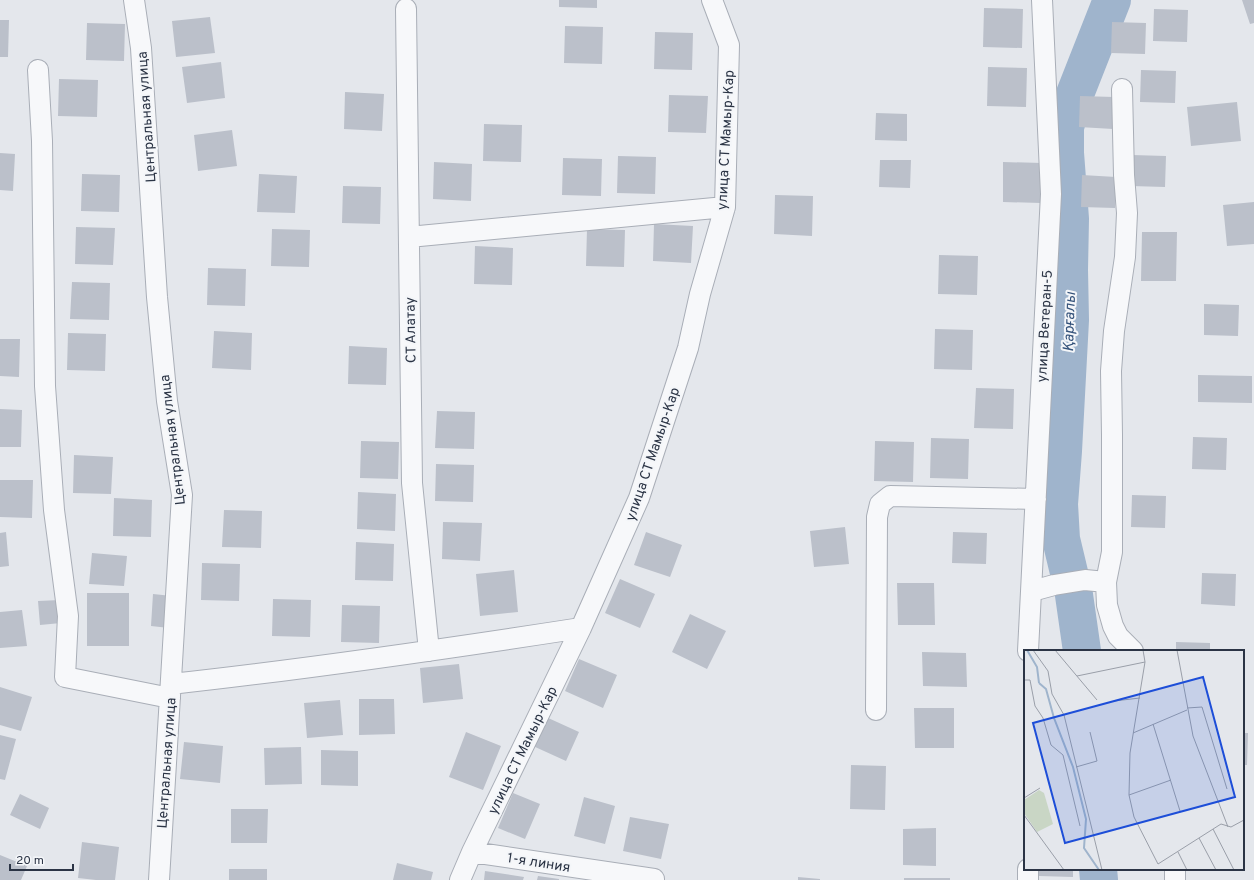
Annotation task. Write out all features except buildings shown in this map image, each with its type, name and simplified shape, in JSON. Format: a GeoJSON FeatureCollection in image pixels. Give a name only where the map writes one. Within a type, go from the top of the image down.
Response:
{"type":"FeatureCollection","features":[{"type":"Feature","properties":{"kind":"street","name":"Центральная улица"},"geometry":{"type":"LineString","coordinates":[[134,0],[141,48],[157,297],[167,401],[182,495],[159,880]]}},
{"type":"Feature","properties":{"kind":"street","name":"улица СТ Мамыр-Кар"},"geometry":{"type":"LineString","coordinates":[[460,880],[472,852],[581,628],[639,498],[688,348],[700,294],[725,207],[729,45],[712,0]]}},
{"type":"Feature","properties":{"kind":"street","name":"улица Ветеран-5"},"geometry":{"type":"LineString","coordinates":[[1028,650],[1051,194],[1042,0]]}},
{"type":"Feature","properties":{"kind":"street","name":"СТ Алатау"},"geometry":{"type":"LineString","coordinates":[[406,9],[412,483],[429,651]]}},
{"type":"Feature","properties":{"kind":"street"},"geometry":{"type":"LineString","coordinates":[[38,70],[42,141],[45,386],[54,510],[68,616],[65,677],[171,691],[273,673],[581,628]]}},
{"type":"Feature","properties":{"kind":"street"},"geometry":{"type":"LineString","coordinates":[[1122,89],[1124,175],[1128,213],[1125,257],[1114,332],[1111,371],[1112,552],[1106,582],[1107,605],[1113,626],[1118,636],[1132,650]]}},
{"type":"Feature","properties":{"kind":"street"},"geometry":{"type":"LineString","coordinates":[[409,237],[725,207]]}},
{"type":"Feature","properties":{"kind":"street"},"geometry":{"type":"LineString","coordinates":[[876,710],[876,517],[880,504],[890,496],[1036,498]]}},
{"type":"Feature","properties":{"kind":"street"},"geometry":{"type":"LineString","coordinates":[[1032,591],[1054,585],[1085,580],[1106,582]]}},
{"type":"Feature","properties":{"kind":"street","name":"1-я линия"},"geometry":{"type":"LineString","coordinates":[[472,852],[654,879]]}},
{"type":"Feature","properties":{"kind":"street"},"geometry":{"type":"LineString","coordinates":[[1175,870],[1176,880]]}},
{"type":"Feature","properties":{"kind":"waterway","name":"Қарғалы"},"geometry":{"type":"LineString","coordinates":[[1082,650],[1072,581],[1061,539],[1059,504],[1070,320],[1070,219],[1065,153],[1065,127],[1075,94],[1112,0]]}},
{"type":"Feature","properties":{"kind":"waterway","name":"Қарғалы"},"geometry":{"type":"LineString","coordinates":[[1098,870],[1099,880]]}}]}
